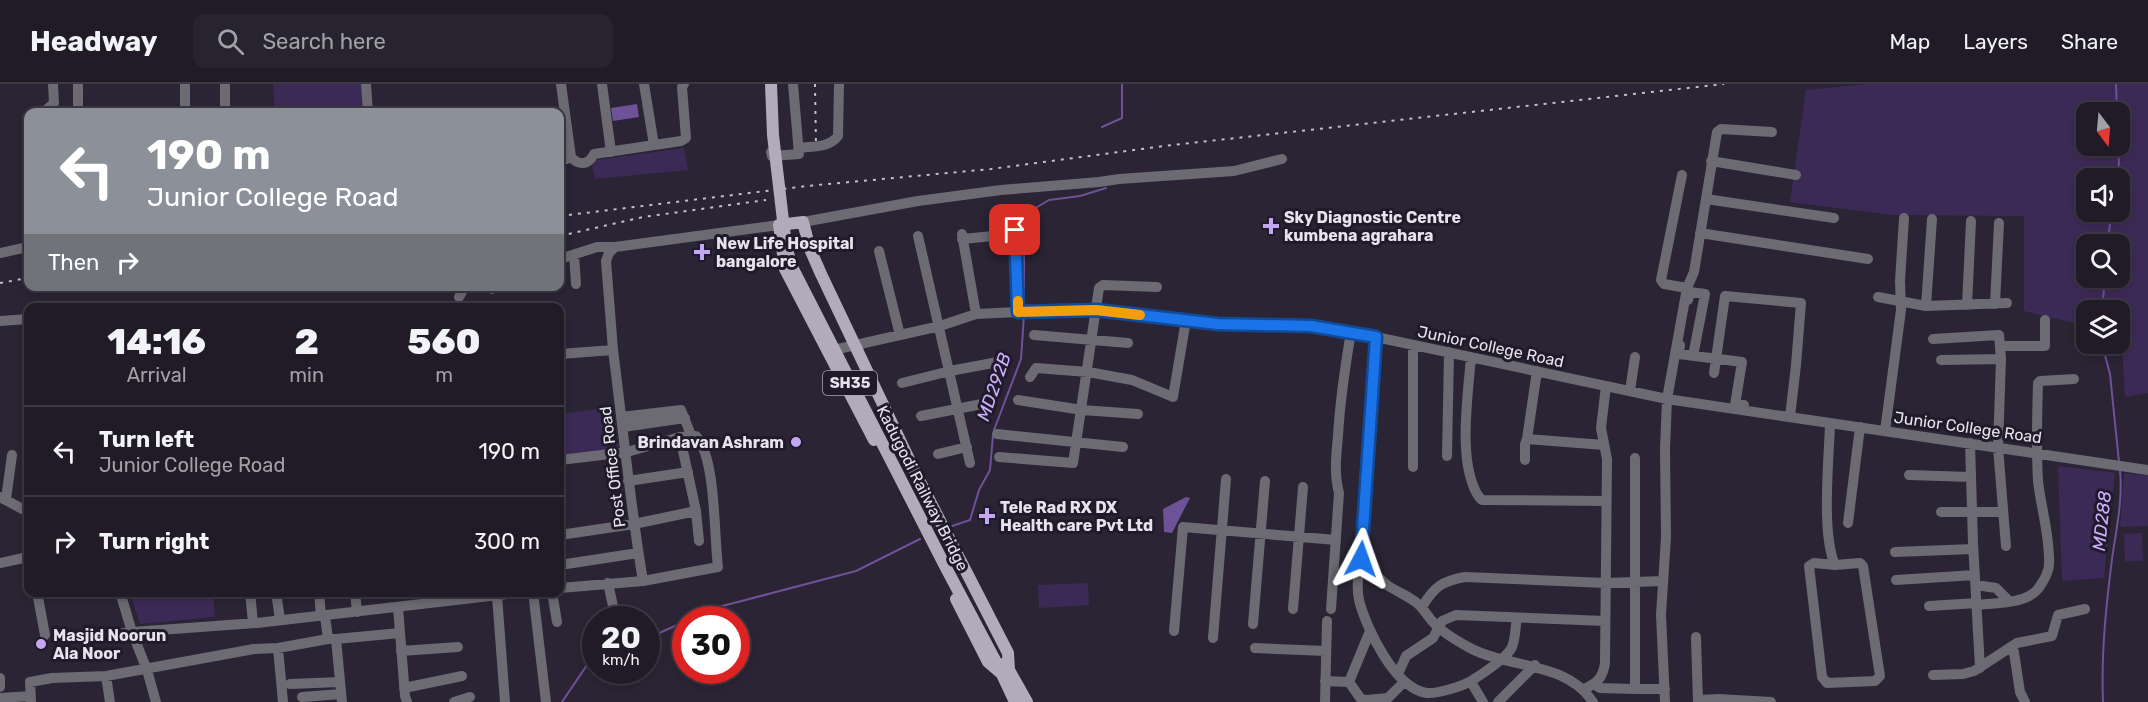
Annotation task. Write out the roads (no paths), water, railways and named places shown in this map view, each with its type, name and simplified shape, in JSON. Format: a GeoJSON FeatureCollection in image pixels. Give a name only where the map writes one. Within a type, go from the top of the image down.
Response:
{"type":"FeatureCollection","features":[{"type":"Feature","properties":{"kind":"main road","name":"Kadugodi Railway Bridge"},"geometry":{"type":"LineString","coordinates":[[769,84],[786,246],[792,267],[923,524],[1002,666]]}},
{"type":"Feature","properties":{"kind":"main road","name":"SH35"},"geometry":{"type":"LineString","coordinates":[[777,84],[780,131],[793,243],[798,265],[1002,666],[1015,702]]}},
{"type":"Feature","properties":{"kind":"main road"},"geometry":{"type":"LineString","coordinates":[[803,222],[810,249],[855,345],[922,486],[1008,653],[1002,666],[988,662],[921,529],[826,351],[785,269],[780,225],[803,222]]}},
{"type":"Feature","properties":{"kind":"main road","name":"SH35"},"geometry":{"type":"LineString","coordinates":[[1002,666],[1027,702]]}},
{"type":"Feature","properties":{"kind":"street"},"geometry":{"type":"LineString","coordinates":[[48,108],[54,103],[53,84]]}},
{"type":"Feature","properties":{"kind":"street"},"geometry":{"type":"LineString","coordinates":[[78,84],[78,108]]}},
{"type":"Feature","properties":{"kind":"street"},"geometry":{"type":"LineString","coordinates":[[184,84],[185,108]]}},
{"type":"Feature","properties":{"kind":"street"},"geometry":{"type":"LineString","coordinates":[[225,84],[225,108]]}},
{"type":"Feature","properties":{"kind":"street"},"geometry":{"type":"LineString","coordinates":[[366,84],[368,108]]}},
{"type":"Feature","properties":{"kind":"street"},"geometry":{"type":"LineString","coordinates":[[561,84],[571,157],[576,162],[583,163],[590,160],[594,154],[686,138],[682,87],[684,84]]}},
{"type":"Feature","properties":{"kind":"street"},"geometry":{"type":"LineString","coordinates":[[602,84],[611,152]]}},
{"type":"Feature","properties":{"kind":"street"},"geometry":{"type":"LineString","coordinates":[[644,84],[654,145]]}},
{"type":"Feature","properties":{"kind":"street"},"geometry":{"type":"LineString","coordinates":[[769,84],[768,142],[772,156],[799,154],[793,84]]}},
{"type":"Feature","properties":{"kind":"street"},"geometry":{"type":"LineString","coordinates":[[799,148],[831,144],[838,136],[838,84]]}},
{"type":"Feature","properties":{"kind":"street"},"geometry":{"type":"LineString","coordinates":[[1665,702],[1661,615],[1666,537],[1667,399],[1687,288],[1694,272],[1719,129],[1772,132]]}},
{"type":"Feature","properties":{"kind":"street"},"geometry":{"type":"LineString","coordinates":[[564,156],[566,159],[571,157]]}},
{"type":"Feature","properties":{"kind":"street"},"geometry":{"type":"LineString","coordinates":[[803,222],[918,201],[991,191],[1234,171],[1282,159]]}},
{"type":"Feature","properties":{"kind":"street"},"geometry":{"type":"LineString","coordinates":[[1712,161],[1796,175]]}},
{"type":"Feature","properties":{"kind":"street"},"geometry":{"type":"LineString","coordinates":[[1682,175],[1661,280],[1664,284],[1687,288]]}},
{"type":"Feature","properties":{"kind":"street"},"geometry":{"type":"LineString","coordinates":[[1706,199],[1834,218]]}},
{"type":"Feature","properties":{"kind":"street"},"geometry":{"type":"LineString","coordinates":[[1885,430],[1902,302],[1900,281],[1904,218]]}},
{"type":"Feature","properties":{"kind":"street"},"geometry":{"type":"LineString","coordinates":[[1926,306],[1932,219]]}},
{"type":"Feature","properties":{"kind":"street"},"geometry":{"type":"LineString","coordinates":[[1967,304],[1971,221]]}},
{"type":"Feature","properties":{"kind":"street"},"geometry":{"type":"LineString","coordinates":[[1995,304],[1999,223]]}},
{"type":"Feature","properties":{"kind":"street"},"geometry":{"type":"LineString","coordinates":[[564,258],[597,247],[615,248],[780,225]]}},
{"type":"Feature","properties":{"kind":"street"},"geometry":{"type":"LineString","coordinates":[[976,314],[962,236],[1015,232],[1018,312]]}},
{"type":"Feature","properties":{"kind":"street"},"geometry":{"type":"LineString","coordinates":[[1700,233],[1868,258]]}},
{"type":"Feature","properties":{"kind":"street"},"geometry":{"type":"LineString","coordinates":[[918,237],[970,463]]}},
{"type":"Feature","properties":{"kind":"street"},"geometry":{"type":"LineString","coordinates":[[0,253],[24,248]]}},
{"type":"Feature","properties":{"kind":"street","name":"Post Office Road"},"geometry":{"type":"LineString","coordinates":[[615,248],[609,253],[606,261],[613,350],[627,452],[628,481],[643,581]]}},
{"type":"Feature","properties":{"kind":"street"},"geometry":{"type":"LineString","coordinates":[[879,251],[900,334]]}},
{"type":"Feature","properties":{"kind":"street"},"geometry":{"type":"LineString","coordinates":[[574,255],[576,284]]}},
{"type":"Feature","properties":{"kind":"street"},"geometry":{"type":"LineString","coordinates":[[999,457],[1073,463],[1088,372],[1097,292],[1104,285],[1157,287]]}},
{"type":"Feature","properties":{"kind":"street"},"geometry":{"type":"LineString","coordinates":[[459,297],[462,291]]}},
{"type":"Feature","properties":{"kind":"street"},"geometry":{"type":"LineString","coordinates":[[1693,356],[1705,294],[1690,292],[1678,354],[1693,356],[1716,358],[1742,362],[1735,405],[1769,411]]}},
{"type":"Feature","properties":{"kind":"street"},"geometry":{"type":"LineString","coordinates":[[1713,374],[1725,296],[1801,303],[1790,414]]}},
{"type":"Feature","properties":{"kind":"street"},"geometry":{"type":"LineString","coordinates":[[1878,297],[1926,306],[2007,303]]}},
{"type":"Feature","properties":{"kind":"street","name":"Junior College Road"},"geometry":{"type":"LineString","coordinates":[[826,351],[940,326],[976,314],[1096,310],[1218,324],[1311,326],[1376,337],[1667,399],[1790,414],[1830,423],[2148,470]]}},
{"type":"Feature","properties":{"kind":"street"},"geometry":{"type":"LineString","coordinates":[[0,321],[24,319]]}},
{"type":"Feature","properties":{"kind":"street"},"geometry":{"type":"LineString","coordinates":[[1030,377],[1036,368],[1088,372],[1132,380],[1173,397],[1186,320]]}},
{"type":"Feature","properties":{"kind":"street"},"geometry":{"type":"LineString","coordinates":[[2001,346],[2045,345],[2045,320]]}},
{"type":"Feature","properties":{"kind":"street"},"geometry":{"type":"LineString","coordinates":[[1331,609],[1340,493],[1335,477],[1340,401],[1351,332]]}},
{"type":"Feature","properties":{"kind":"street"},"geometry":{"type":"LineString","coordinates":[[1034,335],[1128,343]]}},
{"type":"Feature","properties":{"kind":"street"},"geometry":{"type":"LineString","coordinates":[[1933,339],[1999,335],[2001,359],[1998,447],[2006,546]]}},
{"type":"Feature","properties":{"kind":"street"},"geometry":{"type":"LineString","coordinates":[[1376,337],[1358,586],[1359,599],[1370,631],[1386,660],[1401,678],[1427,693],[1447,690],[1470,682],[1500,660],[1510,650],[1517,618]]}},
{"type":"Feature","properties":{"kind":"street"},"geometry":{"type":"LineString","coordinates":[[1413,345],[1413,467]]}},
{"type":"Feature","properties":{"kind":"street"},"geometry":{"type":"LineString","coordinates":[[564,354],[613,350]]}},
{"type":"Feature","properties":{"kind":"street"},"geometry":{"type":"LineString","coordinates":[[1447,456],[1449,352]]}},
{"type":"Feature","properties":{"kind":"street"},"geometry":{"type":"LineString","coordinates":[[1471,357],[1466,449],[1468,465],[1479,497],[1482,500],[1606,501]]}},
{"type":"Feature","properties":{"kind":"street"},"geometry":{"type":"LineString","coordinates":[[1630,391],[1635,357]]}},
{"type":"Feature","properties":{"kind":"street"},"geometry":{"type":"LineString","coordinates":[[1941,360],[2001,359]]}},
{"type":"Feature","properties":{"kind":"street"},"geometry":{"type":"LineString","coordinates":[[902,383],[998,362]]}},
{"type":"Feature","properties":{"kind":"street"},"geometry":{"type":"LineString","coordinates":[[1525,460],[1525,444],[1538,371]]}},
{"type":"Feature","properties":{"kind":"street"},"geometry":{"type":"LineString","coordinates":[[1929,606],[2008,601],[2032,594],[2043,581],[2050,566],[2037,452],[2038,383],[2074,379]]}},
{"type":"Feature","properties":{"kind":"street"},"geometry":{"type":"LineString","coordinates":[[1589,687],[1603,674],[1605,663],[1607,459],[1601,428],[1606,386]]}},
{"type":"Feature","properties":{"kind":"street"},"geometry":{"type":"LineString","coordinates":[[1018,400],[1082,410],[1138,414]]}},
{"type":"Feature","properties":{"kind":"street"},"geometry":{"type":"LineString","coordinates":[[921,416],[987,403]]}},
{"type":"Feature","properties":{"kind":"street"},"geometry":{"type":"LineString","coordinates":[[622,422],[685,418],[688,472],[699,541]]}},
{"type":"Feature","properties":{"kind":"street"},"geometry":{"type":"LineString","coordinates":[[1830,423],[1829,540],[1830,552],[1835,565]]}},
{"type":"Feature","properties":{"kind":"street"},"geometry":{"type":"LineString","coordinates":[[1848,523],[1860,427]]}},
{"type":"Feature","properties":{"kind":"street"},"geometry":{"type":"LineString","coordinates":[[997,434],[1123,447]]}},
{"type":"Feature","properties":{"kind":"street"},"geometry":{"type":"LineString","coordinates":[[564,460],[627,452],[686,436],[699,439],[704,449],[713,495],[718,567],[643,581],[564,588]]}},
{"type":"Feature","properties":{"kind":"street"},"geometry":{"type":"LineString","coordinates":[[1527,439],[1604,446]]}},
{"type":"Feature","properties":{"kind":"street"},"geometry":{"type":"LineString","coordinates":[[1970,442],[1980,668]]}},
{"type":"Feature","properties":{"kind":"street"},"geometry":{"type":"LineString","coordinates":[[938,454],[967,447]]}},
{"type":"Feature","properties":{"kind":"street"},"geometry":{"type":"LineString","coordinates":[[12,455],[3,498],[24,510]]}},
{"type":"Feature","properties":{"kind":"street"},"geometry":{"type":"LineString","coordinates":[[1635,458],[1635,689]]}},
{"type":"Feature","properties":{"kind":"street"},"geometry":{"type":"LineString","coordinates":[[628,481],[688,472]]}},
{"type":"Feature","properties":{"kind":"street"},"geometry":{"type":"LineString","coordinates":[[1909,475],[1971,477]]}},
{"type":"Feature","properties":{"kind":"street"},"geometry":{"type":"LineString","coordinates":[[1213,638],[1226,479]]}},
{"type":"Feature","properties":{"kind":"street"},"geometry":{"type":"LineString","coordinates":[[1253,624],[1265,481]]}},
{"type":"Feature","properties":{"kind":"street"},"geometry":{"type":"LineString","coordinates":[[1293,609],[1303,487]]}},
{"type":"Feature","properties":{"kind":"street"},"geometry":{"type":"LineString","coordinates":[[564,535],[696,511]]}},
{"type":"Feature","properties":{"kind":"street"},"geometry":{"type":"LineString","coordinates":[[1941,512],[2002,512]]}},
{"type":"Feature","properties":{"kind":"street"},"geometry":{"type":"LineString","coordinates":[[1174,631],[1183,527],[1336,540]]}},
{"type":"Feature","properties":{"kind":"street"},"geometry":{"type":"LineString","coordinates":[[1895,552],[1973,549]]}},
{"type":"Feature","properties":{"kind":"street"},"geometry":{"type":"LineString","coordinates":[[564,564],[638,553]]}},
{"type":"Feature","properties":{"kind":"street"},"geometry":{"type":"LineString","coordinates":[[0,562],[24,559]]}},
{"type":"Feature","properties":{"kind":"street"},"geometry":{"type":"LineString","coordinates":[[1361,559],[1387,585],[1405,594],[1441,626],[1470,647],[1500,660],[1535,665],[1589,687],[1665,689]]}},
{"type":"Feature","properties":{"kind":"street"},"geometry":{"type":"LineString","coordinates":[[1814,563],[1835,565],[1860,563],[1863,566],[1880,676],[1875,681],[1827,683],[1822,677],[1809,566],[1814,563]]}},
{"type":"Feature","properties":{"kind":"street"},"geometry":{"type":"LineString","coordinates":[[1422,607],[1438,585],[1466,577],[1605,583],[1663,581]]}},
{"type":"Feature","properties":{"kind":"street"},"geometry":{"type":"LineString","coordinates":[[1896,580],[1975,580],[1996,588],[2008,601]]}},
{"type":"Feature","properties":{"kind":"street"},"geometry":{"type":"LineString","coordinates":[[608,583],[613,606]]}},
{"type":"Feature","properties":{"kind":"street"},"geometry":{"type":"LineString","coordinates":[[38,597],[45,635]]}},
{"type":"Feature","properties":{"kind":"street"},"geometry":{"type":"LineString","coordinates":[[122,597],[156,702]]}},
{"type":"Feature","properties":{"kind":"street"},"geometry":{"type":"LineString","coordinates":[[250,597],[253,623]]}},
{"type":"Feature","properties":{"kind":"street"},"geometry":{"type":"LineString","coordinates":[[277,597],[280,621]]}},
{"type":"Feature","properties":{"kind":"street"},"geometry":{"type":"LineString","coordinates":[[320,597],[323,616],[332,639],[341,693]]}},
{"type":"Feature","properties":{"kind":"street"},"geometry":{"type":"LineString","coordinates":[[356,597],[357,612]]}},
{"type":"Feature","properties":{"kind":"street"},"geometry":{"type":"LineString","coordinates":[[82,639],[132,632],[280,621],[398,607],[454,597]]}},
{"type":"Feature","properties":{"kind":"street"},"geometry":{"type":"LineString","coordinates":[[497,597],[505,702]]}},
{"type":"Feature","properties":{"kind":"street"},"geometry":{"type":"LineString","coordinates":[[534,597],[546,702]]}},
{"type":"Feature","properties":{"kind":"street"},"geometry":{"type":"LineString","coordinates":[[553,597],[557,622]]}},
{"type":"Feature","properties":{"kind":"street"},"geometry":{"type":"LineString","coordinates":[[398,607],[407,702]]}},
{"type":"Feature","properties":{"kind":"street"},"geometry":{"type":"LineString","coordinates":[[1932,675],[1963,674],[1980,668],[2013,646],[2025,641],[2052,636],[2058,615],[2085,609]]}},
{"type":"Feature","properties":{"kind":"street"},"geometry":{"type":"LineString","coordinates":[[1349,682],[1361,700],[1388,698],[1401,678],[1406,656],[1428,642],[1441,626],[1456,615],[1605,621]]}},
{"type":"Feature","properties":{"kind":"street"},"geometry":{"type":"LineString","coordinates":[[1325,702],[1327,621]]}},
{"type":"Feature","properties":{"kind":"street"},"geometry":{"type":"LineString","coordinates":[[1349,682],[1370,631]]}},
{"type":"Feature","properties":{"kind":"street"},"geometry":{"type":"LineString","coordinates":[[0,698],[31,699],[30,682],[52,678],[106,676],[254,650],[332,639],[400,633]]}},
{"type":"Feature","properties":{"kind":"street"},"geometry":{"type":"LineString","coordinates":[[1696,637],[1698,701],[1772,702]]}},
{"type":"Feature","properties":{"kind":"street"},"geometry":{"type":"LineString","coordinates":[[2013,646],[2020,692],[2025,702]]}},
{"type":"Feature","properties":{"kind":"street"},"geometry":{"type":"LineString","coordinates":[[401,651],[458,647]]}},
{"type":"Feature","properties":{"kind":"street"},"geometry":{"type":"LineString","coordinates":[[278,648],[283,702]]}},
{"type":"Feature","properties":{"kind":"street"},"geometry":{"type":"LineString","coordinates":[[1255,648],[1326,651]]}},
{"type":"Feature","properties":{"kind":"street"},"geometry":{"type":"LineString","coordinates":[[1498,702],[1535,665]]}},
{"type":"Feature","properties":{"kind":"street"},"geometry":{"type":"LineString","coordinates":[[106,676],[110,702]]}},
{"type":"Feature","properties":{"kind":"street"},"geometry":{"type":"LineString","coordinates":[[404,688],[462,676]]}},
{"type":"Feature","properties":{"kind":"street"},"geometry":{"type":"LineString","coordinates":[[0,678],[0,687]]}},
{"type":"Feature","properties":{"kind":"street"},"geometry":{"type":"LineString","coordinates":[[1325,681],[1349,682]]}},
{"type":"Feature","properties":{"kind":"street"},"geometry":{"type":"LineString","coordinates":[[1470,682],[1483,702]]}},
{"type":"Feature","properties":{"kind":"street"},"geometry":{"type":"LineString","coordinates":[[290,684],[341,693]]}},
{"type":"Feature","properties":{"kind":"street"},"geometry":{"type":"LineString","coordinates":[[1589,687],[1593,702]]}},
{"type":"Feature","properties":{"kind":"street"},"geometry":{"type":"LineString","coordinates":[[302,697],[341,693]]}},
{"type":"Feature","properties":{"kind":"street"},"geometry":{"type":"LineString","coordinates":[[454,702],[470,697]]}},
{"type":"Feature","properties":{"kind":"waterway","name":"MD292B"},"geometry":{"type":"LineString","coordinates":[[1102,127],[1122,118],[1122,84]]}},
{"type":"Feature","properties":{"kind":"waterway","name":"MD288"},"geometry":{"type":"LineString","coordinates":[[2116,84],[2117,102]]}},
{"type":"Feature","properties":{"kind":"waterway","name":"MD288"},"geometry":{"type":"LineString","coordinates":[[2118,168],[2119,156]]}},
{"type":"Feature","properties":{"kind":"waterway","name":"MD292B"},"geometry":{"type":"LineString","coordinates":[[1024,309],[1024,254],[1028,221],[1034,209],[1049,200],[1080,196],[1106,188]]}},
{"type":"Feature","properties":{"kind":"waterway","name":"MD288"},"geometry":{"type":"LineString","coordinates":[[2109,234],[2110,222]]}},
{"type":"Feature","properties":{"kind":"waterway","name":"MD288"},"geometry":{"type":"LineString","coordinates":[[2103,300],[2104,288]]}},
{"type":"Feature","properties":{"kind":"waterway","name":"MD292B"},"geometry":{"type":"LineString","coordinates":[[994,430],[1021,359],[1024,315]]}},
{"type":"Feature","properties":{"kind":"waterway","name":"MD288"},"geometry":{"type":"LineString","coordinates":[[2105,354],[2110,374],[2119,462]]}},
{"type":"Feature","properties":{"kind":"waterway","name":"MD292B"},"geometry":{"type":"LineString","coordinates":[[952,526],[970,520],[979,490],[990,470],[993,435]]}},
{"type":"Feature","properties":{"kind":"waterway","name":"MD288"},"geometry":{"type":"LineString","coordinates":[[2103,702],[2104,630],[2120,504],[2120,471]]}},
{"type":"Feature","properties":{"kind":"waterway","name":"MD292B"},"geometry":{"type":"LineString","coordinates":[[722,606],[856,571],[920,539]]}},
{"type":"Feature","properties":{"kind":"waterway","name":"MD292B"},"geometry":{"type":"LineString","coordinates":[[660,633],[672,627]]}},
{"type":"Feature","properties":{"kind":"waterway","name":"MD292B"},"geometry":{"type":"LineString","coordinates":[[562,702],[582,672]]}},
{"type":"Feature","properties":{"kind":"railway"},"geometry":{"type":"LineString","coordinates":[[815,84],[816,147]]}},
{"type":"Feature","properties":{"kind":"railway"},"geometry":{"type":"LineString","coordinates":[[564,216],[807,186],[991,169],[1164,146],[1724,84]]}},
{"type":"Feature","properties":{"kind":"railway"},"geometry":{"type":"LineString","coordinates":[[564,235],[643,217],[766,200]]}},
{"type":"Feature","properties":{"kind":"railway"},"geometry":{"type":"LineString","coordinates":[[0,283],[24,279]]}},
{"type":"Feature","properties":{"kind":"place","name":"Sky Diagnostic Centre kumbena agrahara"},"geometry":{"type":"Point","coordinates":[1271,226]}},
{"type":"Feature","properties":{"kind":"place","name":"New Life Hospital bangalore"},"geometry":{"type":"Point","coordinates":[702,252]}},
{"type":"Feature","properties":{"kind":"place","name":"Brindavan Ashram"},"geometry":{"type":"Point","coordinates":[796,442]}},
{"type":"Feature","properties":{"kind":"place","name":"Tele Rad RX DX Health care Pvt Ltd"},"geometry":{"type":"Point","coordinates":[987,516]}},
{"type":"Feature","properties":{"kind":"place","name":"Masjid Noorun Ala Noor"},"geometry":{"type":"Point","coordinates":[41,644]}}]}
